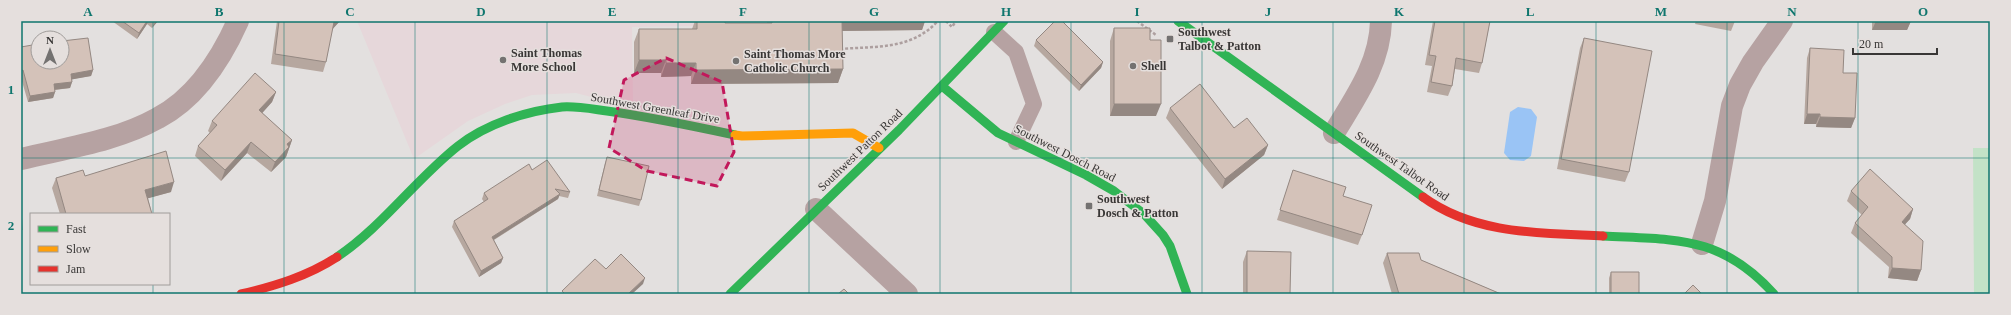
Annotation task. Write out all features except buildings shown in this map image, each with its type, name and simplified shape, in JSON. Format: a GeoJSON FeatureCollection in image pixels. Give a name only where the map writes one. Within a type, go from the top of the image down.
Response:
{"type":"FeatureCollection","features":[{"type":"Feature","properties":{"kind":"street"},"geometry":{"type":"LineString","coordinates":[[21,158],[91,142],[158,118],[194,90],[214,66],[228,44],[238,21]]}},
{"type":"Feature","properties":{"kind":"street","name":"Southwest Talbot Road"},"geometry":{"type":"LineString","coordinates":[[1178,21],[1428,200],[1468,221],[1519,232],[1678,240],[1702,244],[1717,249],[1742,262],[1774,294]]}},
{"type":"Feature","properties":{"kind":"street"},"geometry":{"type":"LineString","coordinates":[[1334,134],[1371,71],[1381,39],[1381,21]]}},
{"type":"Feature","properties":{"kind":"street"},"geometry":{"type":"LineString","coordinates":[[1702,244],[1715,200],[1732,106],[1743,79],[1782,21]]}},
{"type":"Feature","properties":{"kind":"street","name":"Southwest Patton Road"},"geometry":{"type":"LineString","coordinates":[[730,294],[942,86],[999,26]]}},
{"type":"Feature","properties":{"kind":"street","name":"Southwest Dosch Road"},"geometry":{"type":"LineString","coordinates":[[942,86],[998,133],[1093,179],[1114,191],[1144,214],[1159,230],[1170,246],[1187,294]]}},
{"type":"Feature","properties":{"kind":"street","name":"Southwest Greenleaf Drive"},"geometry":{"type":"LineString","coordinates":[[241,294],[276,286],[326,264],[344,252],[361,237],[409,190],[458,146],[487,128],[529,112],[562,107],[585,108],[622,113],[742,136],[853,133],[878,148]]}},
{"type":"Feature","properties":{"kind":"street"},"geometry":{"type":"LineString","coordinates":[[816,209],[907,294]]}},
{"type":"Feature","properties":{"kind":"lane"},"geometry":{"type":"LineString","coordinates":[[999,26],[1016,52],[1034,104],[1016,142]]}},
{"type":"Feature","properties":{"kind":"path"},"geometry":{"type":"LineString","coordinates":[[837,49],[894,45],[914,40],[930,30],[938,21]]}},
{"type":"Feature","properties":{"kind":"path"},"geometry":{"type":"LineString","coordinates":[[946,21],[952,27],[956,21]]}},
{"type":"Feature","properties":{"kind":"highlighted area"},"geometry":{"type":"Polygon","coordinates":[[[666,58],[722,82],[734,152],[717,186],[647,171],[609,148],[624,80],[666,58]]]}},
{"type":"Feature","properties":{"kind":"shaded area","name":"Saint Thomas More School"},"geometry":{"type":"Polygon","coordinates":[[[357,21],[767,21],[767,25],[632,27],[633,108],[576,93],[532,95],[505,104],[468,121],[414,159],[357,21]]]}},
{"type":"Feature","properties":{"kind":"green space"},"geometry":{"type":"Polygon","coordinates":[[[1973,148],[1990,148],[1990,294],[1974,294],[1973,148]]]}},
{"type":"Feature","properties":{"kind":"water"},"geometry":{"type":"Polygon","coordinates":[[[1518,107],[1531,109],[1537,117],[1531,156],[1524,161],[1510,160],[1504,153],[1510,112],[1518,107]]]}},
{"type":"Feature","properties":{"kind":"traffic: fast"},"geometry":{"type":"LineString","coordinates":[[730,294],[899,130],[1004,21]]}},
{"type":"Feature","properties":{"kind":"traffic: fast"},"geometry":{"type":"LineString","coordinates":[[1178,21],[1423,197]]}},
{"type":"Feature","properties":{"kind":"traffic: fast"},"geometry":{"type":"LineString","coordinates":[[942,86],[998,133],[1086,175],[1114,191],[1144,214],[1163,235],[1170,246],[1187,294]]}},
{"type":"Feature","properties":{"kind":"traffic: fast"},"geometry":{"type":"LineString","coordinates":[[337,257],[369,232],[428,173],[458,146],[481,131],[521,115],[562,107],[579,107],[623,113],[735,135]]}},
{"type":"Feature","properties":{"kind":"traffic: fast"},"geometry":{"type":"LineString","coordinates":[[1603,236],[1653,238],[1696,244],[1716,251],[1735,261],[1754,275],[1774,294]]}},
{"type":"Feature","properties":{"kind":"traffic: slow"},"geometry":{"type":"LineString","coordinates":[[735,135],[853,133],[879,148]]}},
{"type":"Feature","properties":{"kind":"traffic: jam"},"geometry":{"type":"LineString","coordinates":[[1423,197],[1464,219],[1510,230],[1603,236]]}},
{"type":"Feature","properties":{"kind":"traffic: jam"},"geometry":{"type":"LineString","coordinates":[[241,294],[291,280],[315,270],[337,257]]}},
{"type":"Feature","properties":{"kind":"place","name":"Southwest Talbot & Patton"},"geometry":{"type":"Point","coordinates":[1170,39]}},
{"type":"Feature","properties":{"kind":"place","name":"Saint Thomas More School"},"geometry":{"type":"Point","coordinates":[503,60]}},
{"type":"Feature","properties":{"kind":"place","name":"Saint Thomas More Catholic Church"},"geometry":{"type":"Point","coordinates":[736,61]}},
{"type":"Feature","properties":{"kind":"place","name":"Shell"},"geometry":{"type":"Point","coordinates":[1133,66]}},
{"type":"Feature","properties":{"kind":"place","name":"Southwest Dosch & Patton"},"geometry":{"type":"Point","coordinates":[1089,206]}}]}
